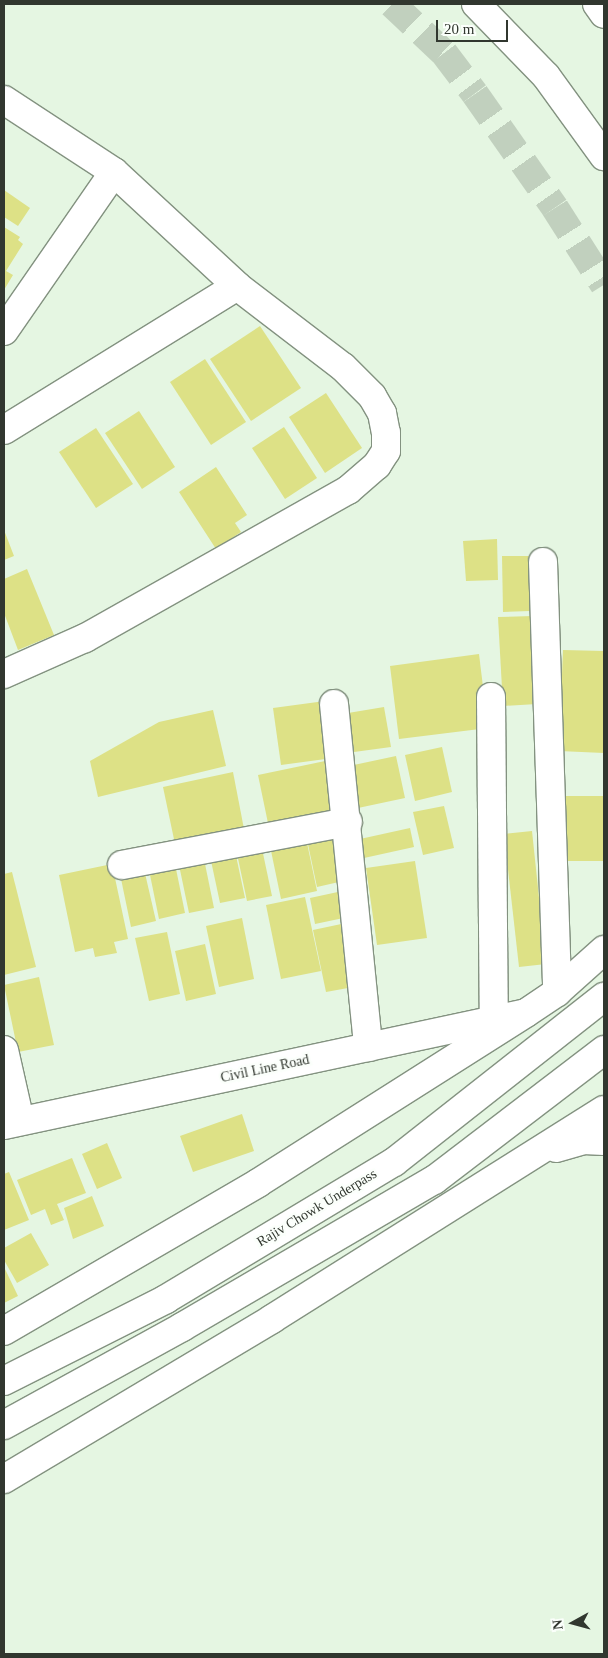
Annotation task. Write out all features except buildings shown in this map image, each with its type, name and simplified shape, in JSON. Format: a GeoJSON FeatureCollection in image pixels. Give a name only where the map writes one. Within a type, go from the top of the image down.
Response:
{"type":"FeatureCollection","features":[{"type":"Feature","properties":{"kind":"main road"},"geometry":{"type":"LineString","coordinates":[[476,4],[546,76],[604,156]]}},
{"type":"Feature","properties":{"kind":"main road"},"geometry":{"type":"LineString","coordinates":[[597,4],[604,14]]}},
{"type":"Feature","properties":{"kind":"main road"},"geometry":{"type":"LineString","coordinates":[[4,100],[114,172],[237,286],[344,367],[372,396],[382,413],[386,433],[386,451],[377,466],[348,490],[102,628],[4,674]]}},
{"type":"Feature","properties":{"kind":"main road"},"geometry":{"type":"LineString","coordinates":[[4,331],[114,172]]}},
{"type":"Feature","properties":{"kind":"main road"},"geometry":{"type":"LineString","coordinates":[[8,422],[237,286]]}},
{"type":"Feature","properties":{"kind":"main road"},"geometry":{"type":"LineString","coordinates":[[543,562],[558,992]]}},
{"type":"Feature","properties":{"kind":"main road"},"geometry":{"type":"LineString","coordinates":[[491,697],[494,1020]]}},
{"type":"Feature","properties":{"kind":"main road"},"geometry":{"type":"LineString","coordinates":[[334,704],[348,822],[368,1047]]}},
{"type":"Feature","properties":{"kind":"main road"},"geometry":{"type":"LineString","coordinates":[[122,865],[348,822]]}},
{"type":"Feature","properties":{"kind":"main road"},"geometry":{"type":"LineString","coordinates":[[4,1331],[258,1183],[526,1013],[558,992],[604,950]]}},
{"type":"Feature","properties":{"kind":"main road","name":"Rajiv Chowk Underpass"},"geometry":{"type":"LineString","coordinates":[[4,1381],[166,1299],[394,1162],[604,997]]}},
{"type":"Feature","properties":{"kind":"main road","name":"Civil Line Road"},"geometry":{"type":"LineString","coordinates":[[12,1123],[526,1013]]}},
{"type":"Feature","properties":{"kind":"main road"},"geometry":{"type":"LineString","coordinates":[[4,1050],[12,1123]]}},
{"type":"Feature","properties":{"kind":"main road"},"geometry":{"type":"LineString","coordinates":[[4,1426],[182,1327],[434,1180],[604,1050]]}},
{"type":"Feature","properties":{"kind":"main road"},"geometry":{"type":"LineString","coordinates":[[4,1479],[272,1319],[538,1154],[604,1110]]}},
{"type":"Feature","properties":{"kind":"main road"},"geometry":{"type":"LineString","coordinates":[[538,1154],[584,1140],[604,1141]]}},
{"type":"Feature","properties":{"kind":"tunnel"},"geometry":{"type":"LineString","coordinates":[[392,4],[444,53],[475,94],[555,208],[604,285]]}}]}
